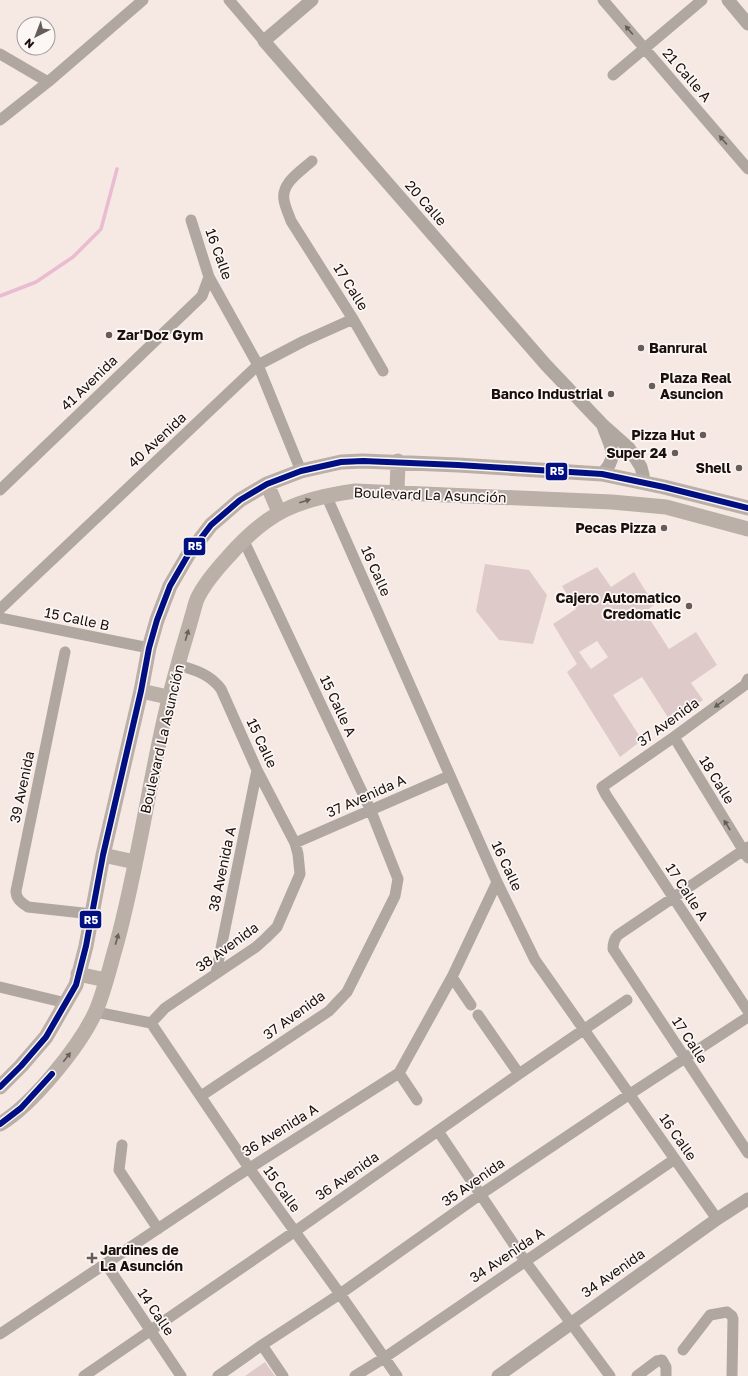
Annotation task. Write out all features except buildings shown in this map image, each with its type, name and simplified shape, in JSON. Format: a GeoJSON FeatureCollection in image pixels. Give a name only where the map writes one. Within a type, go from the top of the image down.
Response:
{"type":"FeatureCollection","features":[{"type":"Feature","properties":{"kind":"main road","name":"Boulevard La Asunción"},"geometry":{"type":"LineString","coordinates":[[0,1087],[21,1066],[46,1037],[76,985],[86,946],[103,855],[141,691],[149,648],[157,620],[170,586],[188,555],[211,525],[240,500],[267,484],[301,470],[341,462],[398,461],[602,474],[748,508]]}},
{"type":"Feature","properties":{"kind":"main road"},"geometry":{"type":"LineString","coordinates":[[396,492],[398,461]]}},
{"type":"Feature","properties":{"kind":"main road"},"geometry":{"type":"LineString","coordinates":[[612,502],[637,494],[642,489],[644,483]]}},
{"type":"Feature","properties":{"kind":"main road"},"geometry":{"type":"LineString","coordinates":[[267,484],[279,512]]}},
{"type":"Feature","properties":{"kind":"main road","name":"Boulevard La Asunción"},"geometry":{"type":"LineString","coordinates":[[0,1124],[10,1118],[41,1088],[76,1045],[96,1012],[123,920],[168,697],[197,598],[218,568],[244,539],[262,524],[279,512],[301,502],[326,495],[355,491],[612,502],[666,507],[748,529]]}},
{"type":"Feature","properties":{"kind":"main road"},"geometry":{"type":"LineString","coordinates":[[141,691],[168,697]]}},
{"type":"Feature","properties":{"kind":"main road"},"geometry":{"type":"LineString","coordinates":[[103,855],[135,862]]}},
{"type":"Feature","properties":{"kind":"main road"},"geometry":{"type":"LineString","coordinates":[[78,974],[106,980]]}},
{"type":"Feature","properties":{"kind":"street"},"geometry":{"type":"LineString","coordinates":[[0,120],[48,82],[143,0]]}},
{"type":"Feature","properties":{"kind":"street","name":"20 Calle"},"geometry":{"type":"LineString","coordinates":[[229,0],[546,365],[602,424],[629,448],[641,468],[644,483]]}},
{"type":"Feature","properties":{"kind":"street"},"geometry":{"type":"LineString","coordinates":[[264,41],[312,0]]}},
{"type":"Feature","properties":{"kind":"street","name":"21 Calle A"},"geometry":{"type":"LineString","coordinates":[[603,0],[644,48],[744,157],[748,169]]}},
{"type":"Feature","properties":{"kind":"street"},"geometry":{"type":"LineString","coordinates":[[613,75],[702,0]]}},
{"type":"Feature","properties":{"kind":"street"},"geometry":{"type":"LineString","coordinates":[[728,0],[748,24]]}},
{"type":"Feature","properties":{"kind":"street"},"geometry":{"type":"LineString","coordinates":[[0,54],[48,82]]}},
{"type":"Feature","properties":{"kind":"street","name":"17 Calle"},"geometry":{"type":"LineString","coordinates":[[312,161],[288,183],[286,188],[284,200],[291,221],[353,319],[383,371]]}},
{"type":"Feature","properties":{"kind":"street","name":"16 Calle"},"geometry":{"type":"LineString","coordinates":[[191,220],[209,277],[258,365],[301,470]]}},
{"type":"Feature","properties":{"kind":"street","name":"41 Avenida"},"geometry":{"type":"LineString","coordinates":[[0,490],[202,296],[209,277]]}},
{"type":"Feature","properties":{"kind":"street","name":"40 Avenida"},"geometry":{"type":"LineString","coordinates":[[0,609],[258,365],[304,341],[353,319]]}},
{"type":"Feature","properties":{"kind":"street","name":"20 Calle"},"geometry":{"type":"LineString","coordinates":[[602,424],[613,455],[612,463],[602,474]]}},
{"type":"Feature","properties":{"kind":"street","name":"16 Calle"},"geometry":{"type":"LineString","coordinates":[[326,495],[449,776],[497,882],[535,960],[585,1029],[717,1219]]}},
{"type":"Feature","properties":{"kind":"street","name":"15 Calle A"},"geometry":{"type":"LineString","coordinates":[[244,539],[371,811],[398,879],[397,888]]}},
{"type":"Feature","properties":{"kind":"street","name":"15 Calle B"},"geometry":{"type":"LineString","coordinates":[[0,618],[149,648]]}},
{"type":"Feature","properties":{"kind":"street","name":"39 Avenida"},"geometry":{"type":"LineString","coordinates":[[65,652],[17,883],[16,895],[21,902],[28,907],[92,914]]}},
{"type":"Feature","properties":{"kind":"street","name":"15 Calle"},"geometry":{"type":"LineString","coordinates":[[178,665],[205,674],[221,689],[257,770],[296,849]]}},
{"type":"Feature","properties":{"kind":"street","name":"37 Avenida"},"geometry":{"type":"LineString","coordinates":[[602,787],[747,684]]}},
{"type":"Feature","properties":{"kind":"street","name":"18 Calle"},"geometry":{"type":"LineString","coordinates":[[674,737],[746,851]]}},
{"type":"Feature","properties":{"kind":"street","name":"38 Avenida A"},"geometry":{"type":"LineString","coordinates":[[216,973],[257,770]]}},
{"type":"Feature","properties":{"kind":"street","name":"37 Avenida A"},"geometry":{"type":"LineString","coordinates":[[296,849],[371,811],[449,776]]}},
{"type":"Feature","properties":{"kind":"street","name":"17 Calle A"},"geometry":{"type":"LineString","coordinates":[[602,787],[748,1012]]}},
{"type":"Feature","properties":{"kind":"street","name":"38 Avenida"},"geometry":{"type":"LineString","coordinates":[[151,1023],[165,1008],[256,947],[277,927],[300,874],[296,849]]}},
{"type":"Feature","properties":{"kind":"street"},"geometry":{"type":"LineString","coordinates":[[673,898],[746,851]]}},
{"type":"Feature","properties":{"kind":"street","name":"36 Avenida A"},"geometry":{"type":"LineString","coordinates":[[0,1334],[249,1168],[399,1073],[452,977],[497,882]]}},
{"type":"Feature","properties":{"kind":"street","name":"37 Avenida"},"geometry":{"type":"LineString","coordinates":[[201,1096],[329,1011],[347,992],[395,896],[397,888]]}},
{"type":"Feature","properties":{"kind":"street","name":"17 Calle"},"geometry":{"type":"LineString","coordinates":[[673,898],[618,935],[614,941],[613,949],[748,1153]]}},
{"type":"Feature","properties":{"kind":"street"},"geometry":{"type":"LineString","coordinates":[[452,977],[471,1005]]}},
{"type":"Feature","properties":{"kind":"street"},"geometry":{"type":"LineString","coordinates":[[0,987],[66,1003]]}},
{"type":"Feature","properties":{"kind":"street","name":"36 Avenida"},"geometry":{"type":"LineString","coordinates":[[84,1376],[628,1000]]}},
{"type":"Feature","properties":{"kind":"street"},"geometry":{"type":"LineString","coordinates":[[96,1012],[151,1023]]}},
{"type":"Feature","properties":{"kind":"street"},"geometry":{"type":"LineString","coordinates":[[478,1015],[519,1074]]}},
{"type":"Feature","properties":{"kind":"street","name":"35 Avenida"},"geometry":{"type":"LineString","coordinates":[[218,1376],[340,1294],[481,1194],[748,1017]]}},
{"type":"Feature","properties":{"kind":"street","name":"15 Calle"},"geometry":{"type":"LineString","coordinates":[[151,1023],[249,1168],[397,1376]]}},
{"type":"Feature","properties":{"kind":"street"},"geometry":{"type":"LineString","coordinates":[[399,1073],[417,1100]]}},
{"type":"Feature","properties":{"kind":"street"},"geometry":{"type":"LineString","coordinates":[[438,1131],[525,1261],[610,1376]]}},
{"type":"Feature","properties":{"kind":"street"},"geometry":{"type":"LineString","coordinates":[[122,1145],[118,1170],[158,1229]]}},
{"type":"Feature","properties":{"kind":"street","name":"34 Avenida A"},"geometry":{"type":"LineString","coordinates":[[355,1376],[384,1358],[675,1159]]}},
{"type":"Feature","properties":{"kind":"street","name":"34 Avenida"},"geometry":{"type":"LineString","coordinates":[[498,1376],[571,1322],[717,1219],[748,1199]]}},
{"type":"Feature","properties":{"kind":"street","name":"14 Calle"},"geometry":{"type":"LineString","coordinates":[[106,1264],[181,1376]]}},
{"type":"Feature","properties":{"kind":"street"},"geometry":{"type":"LineString","coordinates":[[683,1350],[710,1315],[727,1312],[733,1319],[732,1376]]}},
{"type":"Feature","properties":{"kind":"street"},"geometry":{"type":"LineString","coordinates":[[262,1345],[284,1376]]}},
{"type":"Feature","properties":{"kind":"street"},"geometry":{"type":"LineString","coordinates":[[637,1376],[658,1361],[662,1360],[666,1367],[666,1376]]}},
{"type":"Feature","properties":{"kind":"waterway"},"geometry":{"type":"LineString","coordinates":[[0,296],[36,282],[73,257],[101,229],[117,169]]}},
{"type":"Feature","properties":{"kind":"transit line","name":"R5"},"geometry":{"type":"LineString","coordinates":[[0,1087],[21,1066],[46,1037],[76,985],[86,946],[103,855],[141,691],[149,648],[157,620],[170,586],[188,555],[211,525],[240,500],[267,484],[301,471],[341,462],[363,461],[602,474],[664,487],[748,508]]}},
{"type":"Feature","properties":{"kind":"transit line","name":"R5"},"geometry":{"type":"LineString","coordinates":[[0,1124],[21,1108],[52,1074]]}},
{"type":"Feature","properties":{"kind":"place","name":"Zar'Doz Gym"},"geometry":{"type":"Point","coordinates":[109,335]}},
{"type":"Feature","properties":{"kind":"place","name":"Banrural"},"geometry":{"type":"Point","coordinates":[641,348]}},
{"type":"Feature","properties":{"kind":"place","name":"Plaza Real Asuncion"},"geometry":{"type":"Point","coordinates":[652,386]}},
{"type":"Feature","properties":{"kind":"place","name":"Banco Industrial"},"geometry":{"type":"Point","coordinates":[611,394]}},
{"type":"Feature","properties":{"kind":"place","name":"Pizza Hut"},"geometry":{"type":"Point","coordinates":[703,435]}},
{"type":"Feature","properties":{"kind":"place","name":"Super 24"},"geometry":{"type":"Point","coordinates":[675,453]}},
{"type":"Feature","properties":{"kind":"place","name":"Shell"},"geometry":{"type":"Point","coordinates":[739,468]}},
{"type":"Feature","properties":{"kind":"place","name":"Pecas Pizza"},"geometry":{"type":"Point","coordinates":[664,528]}},
{"type":"Feature","properties":{"kind":"place","name":"Cajero Automatico Credomatic"},"geometry":{"type":"Point","coordinates":[689,606]}},
{"type":"Feature","properties":{"kind":"place","name":"Jardines de La Asunción"},"geometry":{"type":"Point","coordinates":[92,1258]}}]}
